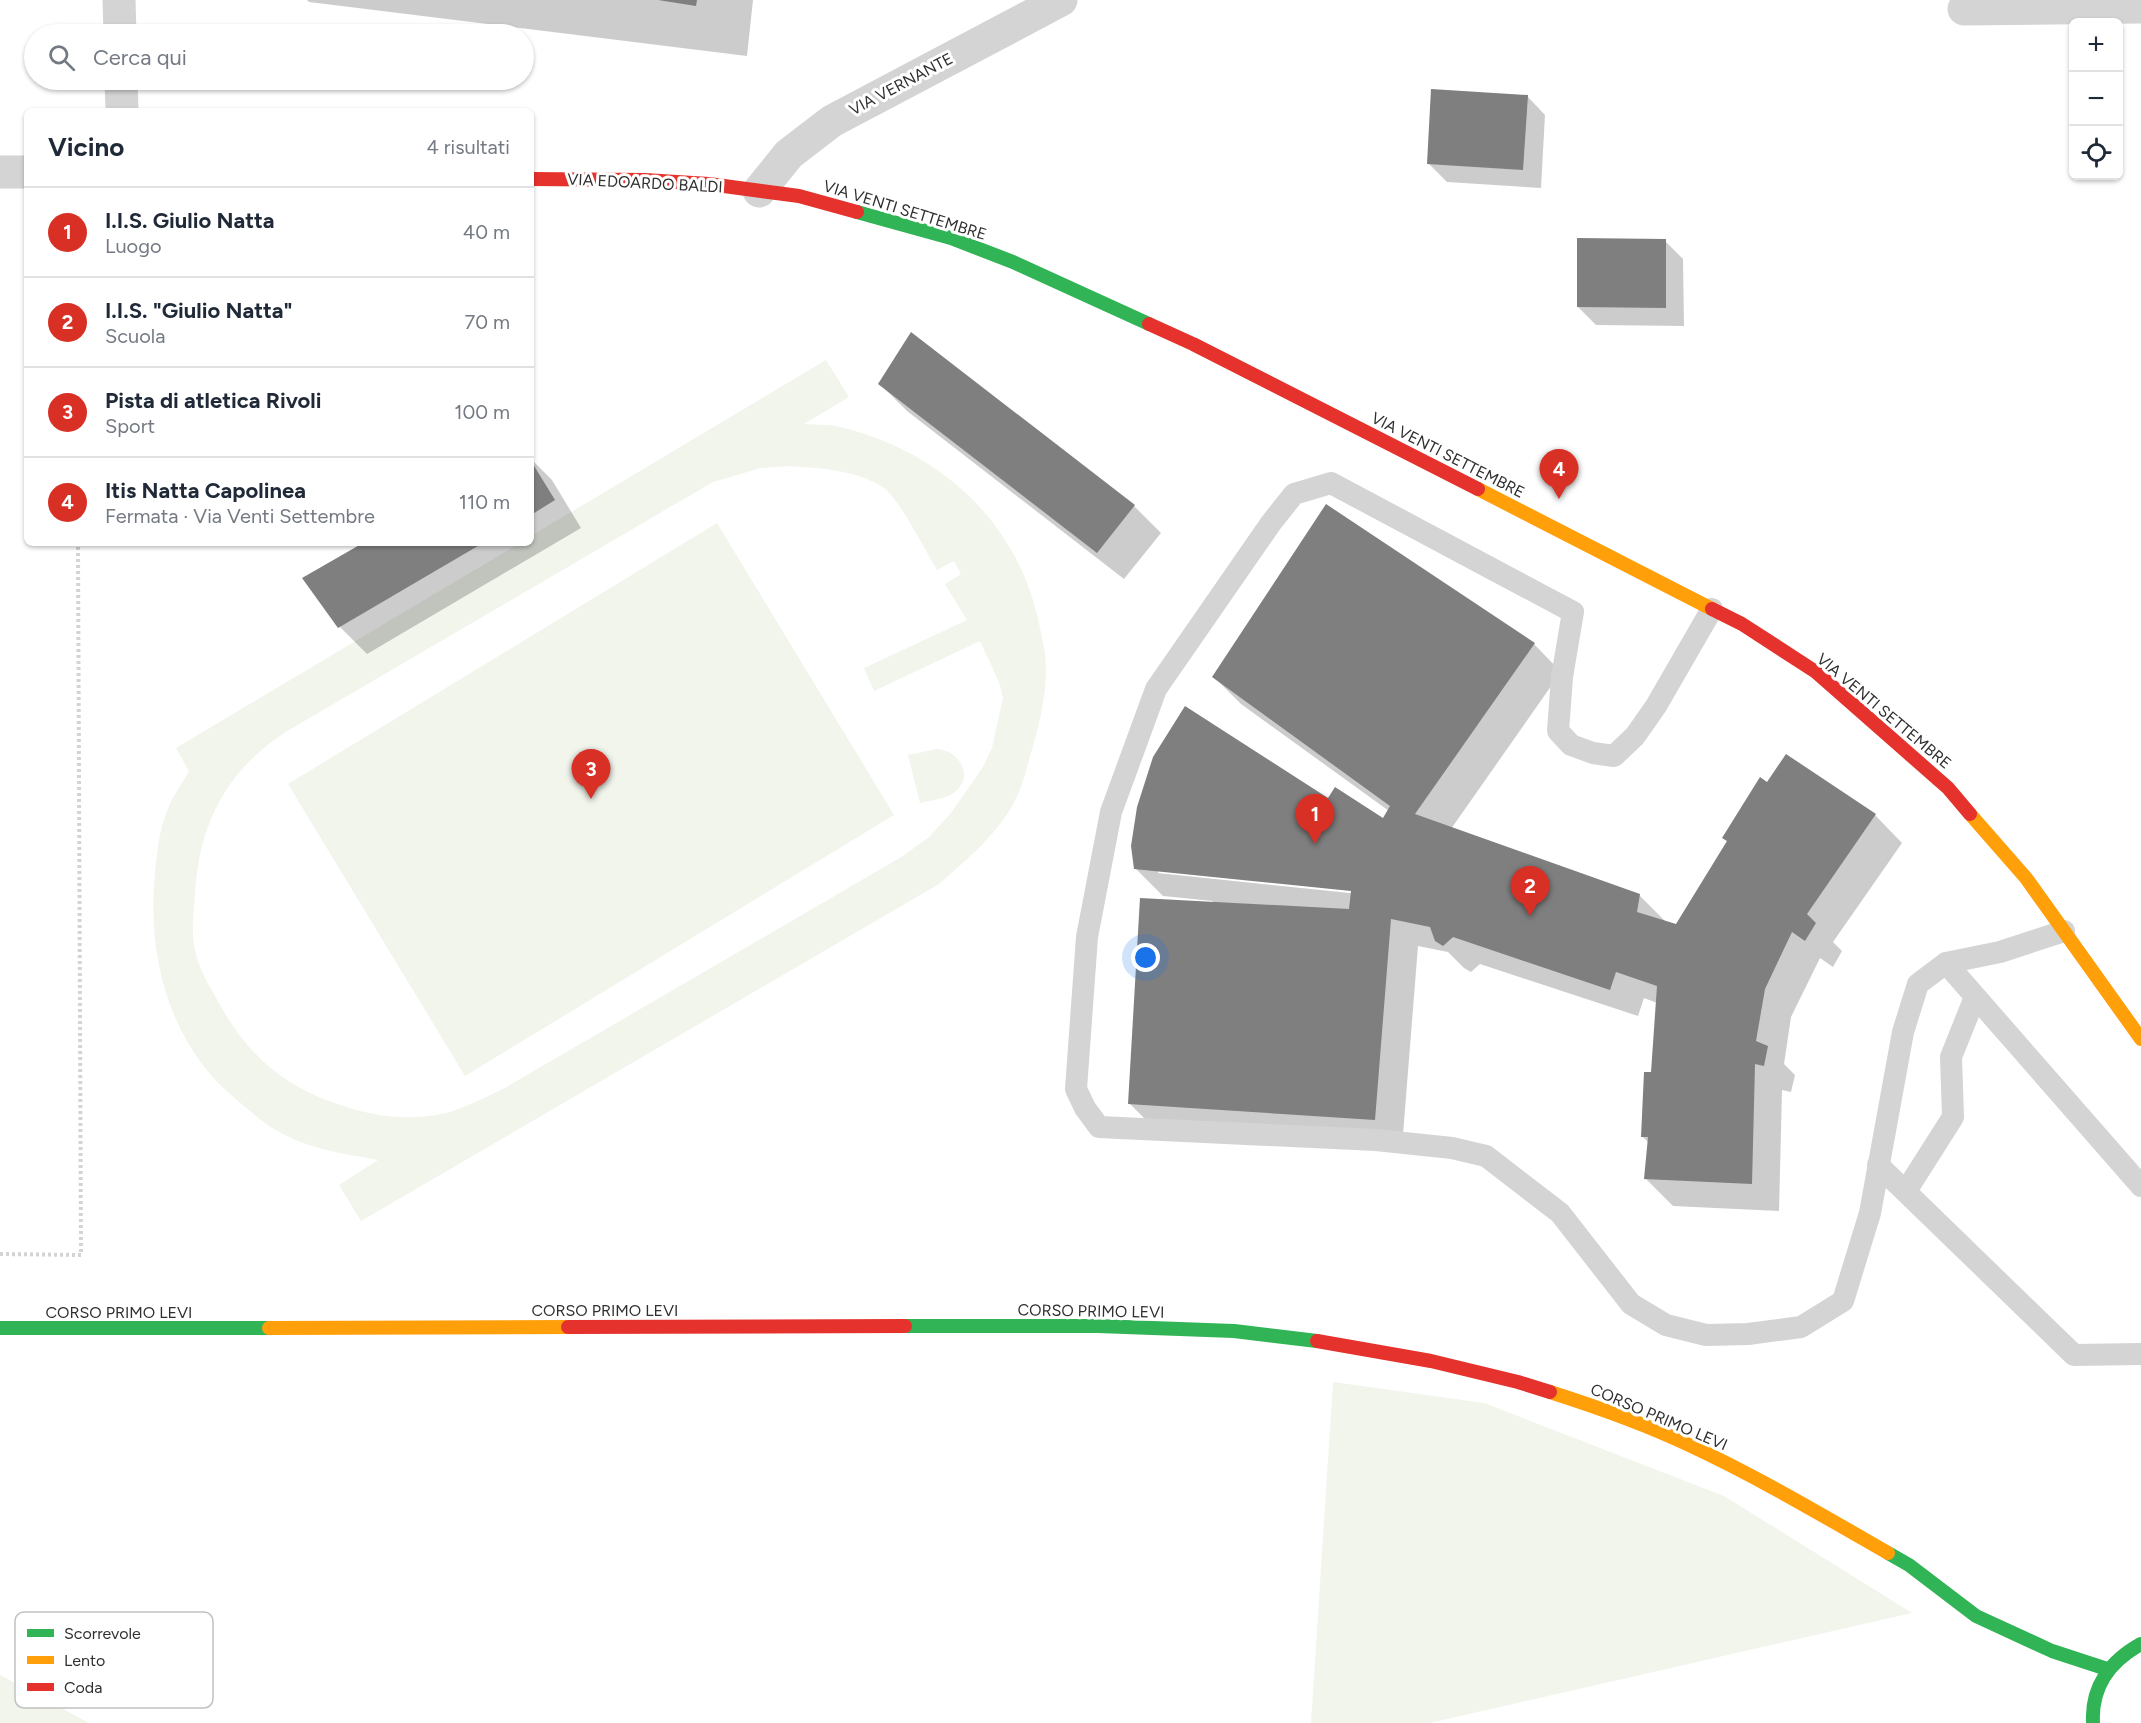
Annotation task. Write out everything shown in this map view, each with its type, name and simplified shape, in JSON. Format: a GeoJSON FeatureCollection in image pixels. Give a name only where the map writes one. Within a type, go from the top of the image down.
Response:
{"type":"FeatureCollection","features":[{"type":"Feature","properties":{"kind":"main road","name":"VIA EDOARDO BALDI"},"geometry":{"type":"LineString","coordinates":[[534,179],[645,180],[709,184],[759,191]]}},
{"type":"Feature","properties":{"kind":"main road","name":"VIA VENTI SETTEMBRE"},"geometry":{"type":"LineString","coordinates":[[759,191],[799,196],[874,215],[951,238],[1013,262],[1193,344],[1742,624],[1816,672],[1948,788],[2026,878],[2141,1039]]}},
{"type":"Feature","properties":{"kind":"main road","name":"CORSO PRIMO LEVI"},"geometry":{"type":"LineString","coordinates":[[0,1328],[1098,1326],[1234,1331],[1330,1341],[1431,1361],[1518,1382],[1604,1409],[1656,1430],[1774,1486],[1840,1524],[1909,1565],[1976,1616],[2052,1651],[2107,1669]]}},
{"type":"Feature","properties":{"kind":"main road"},"geometry":{"type":"LineString","coordinates":[[2093,1723],[2096,1691],[2107,1669],[2125,1651],[2141,1644]]}},
{"type":"Feature","properties":{"kind":"street"},"geometry":{"type":"LineString","coordinates":[[119,0],[120,24]]}},
{"type":"Feature","properties":{"kind":"street","name":"VIA VERNANTE"},"geometry":{"type":"LineString","coordinates":[[759,191],[789,154],[832,121],[1061,0]]}},
{"type":"Feature","properties":{"kind":"street"},"geometry":{"type":"LineString","coordinates":[[1964,9],[2141,7]]}},
{"type":"Feature","properties":{"kind":"street"},"geometry":{"type":"LineString","coordinates":[[121,90],[122,108]]}},
{"type":"Feature","properties":{"kind":"street"},"geometry":{"type":"LineString","coordinates":[[0,172],[24,172]]}},
{"type":"Feature","properties":{"kind":"lane"},"geometry":{"type":"LineString","coordinates":[[1712,609],[1656,706],[1635,736],[1614,756],[1593,753],[1571,745],[1558,731],[1562,677],[1573,612],[1331,483],[1294,494],[1271,523],[1156,690],[1111,812],[1087,937],[1076,1089],[1085,1108],[1099,1126],[1376,1140],[1452,1148],[1486,1156],[1560,1213],[1631,1304],[1666,1325],[1706,1335],[1748,1334],[1801,1326],[1843,1301],[1870,1212],[1903,1032],[1918,984],[1946,963],[2000,952],[2064,932]]}},
{"type":"Feature","properties":{"kind":"lane"},"geometry":{"type":"LineString","coordinates":[[1946,963],[2141,1186]]}},
{"type":"Feature","properties":{"kind":"lane"},"geometry":{"type":"LineString","coordinates":[[1906,1191],[1953,1117],[1951,1057],[1975,997]]}},
{"type":"Feature","properties":{"kind":"lane"},"geometry":{"type":"LineString","coordinates":[[1878,1165],[2074,1355],[2141,1354]]}},
{"type":"Feature","properties":{"kind":"path"},"geometry":{"type":"LineString","coordinates":[[0,1254],[81,1255],[78,546]]}},
{"type":"Feature","properties":{"kind":"shaded area"},"geometry":{"type":"Polygon","coordinates":[[[826,360],[849,397],[804,424],[840,427],[876,438],[910,453],[941,473],[969,496],[993,522],[1013,553],[1028,586],[1039,623],[1045,657],[1045,690],[1042,711],[1021,787],[1012,806],[995,831],[939,884],[361,1221],[339,1185],[378,1160],[331,1151],[296,1140],[260,1119],[211,1075],[181,1030],[170,1006],[157,954],[153,901],[162,826],[167,811],[189,771],[176,748],[515,546],[534,546],[534,534],[826,360]],[[789,466],[761,468],[713,482],[289,730],[249,761],[221,799],[203,842],[195,892],[193,936],[198,962],[226,1016],[251,1049],[265,1063],[281,1076],[316,1096],[361,1111],[386,1116],[423,1117],[462,1108],[503,1089],[903,856],[929,837],[951,813],[983,767],[992,748],[1003,698],[999,682],[980,641],[874,691],[864,668],[967,620],[945,584],[961,574],[954,561],[937,570],[905,514],[884,488],[862,477],[825,469],[789,466]]]}},
{"type":"Feature","properties":{"kind":"shaded area"},"geometry":{"type":"Polygon","coordinates":[[[717,523],[894,815],[465,1076],[288,784],[717,523]]]}},
{"type":"Feature","properties":{"kind":"shaded area"},"geometry":{"type":"Polygon","coordinates":[[[937,749],[951,753],[957,758],[961,763],[964,777],[957,790],[949,795],[920,803],[908,755],[937,749]]]}},
{"type":"Feature","properties":{"kind":"shaded area"},"geometry":{"type":"Polygon","coordinates":[[[1333,1382],[1484,1403],[1724,1496],[1912,1613],[1430,1723],[1311,1723],[1333,1382]]]}},
{"type":"Feature","properties":{"kind":"shaded area"},"geometry":{"type":"Polygon","coordinates":[[[0,1675],[15,1683],[15,1708],[61,1708],[89,1723],[0,1723],[0,1675]]]}},
{"type":"Feature","properties":{"kind":"building"},"geometry":{"type":"Polygon","coordinates":[[[658,0],[697,0],[696,6],[658,0]]]}},
{"type":"Feature","properties":{"kind":"building"},"geometry":{"type":"Polygon","coordinates":[[[1431,89],[1528,95],[1523,170],[1427,164],[1431,89]]]}},
{"type":"Feature","properties":{"kind":"building"},"geometry":{"type":"Polygon","coordinates":[[[1577,238],[1666,239],[1666,308],[1577,307],[1577,238]]]}},
{"type":"Feature","properties":{"kind":"building"},"geometry":{"type":"Polygon","coordinates":[[[911,332],[1135,505],[1097,553],[878,384],[911,332]]]}},
{"type":"Feature","properties":{"kind":"building"},"geometry":{"type":"Polygon","coordinates":[[[534,466],[555,500],[534,513],[534,466]]]}},
{"type":"Feature","properties":{"kind":"building"},"geometry":{"type":"Polygon","coordinates":[[[1326,504],[1535,643],[1415,814],[1640,894],[1637,912],[1676,924],[1727,841],[1722,838],[1760,777],[1767,782],[1786,754],[1876,814],[1807,914],[1816,923],[1805,941],[1792,932],[1765,989],[1756,1041],[1768,1046],[1764,1066],[1755,1064],[1752,1184],[1644,1179],[1648,1137],[1641,1137],[1644,1072],[1651,1072],[1657,986],[1616,972],[1610,990],[1453,937],[1443,946],[1435,941],[1430,927],[1391,919],[1375,1120],[1128,1104],[1140,898],[1349,909],[1351,891],[1134,869],[1131,846],[1137,807],[1153,757],[1185,706],[1328,798],[1335,787],[1383,818],[1390,806],[1212,677],[1326,504]]]}},
{"type":"Feature","properties":{"kind":"building"},"geometry":{"type":"Polygon","coordinates":[[[358,546],[478,546],[338,628],[302,578],[358,546]]]}},
{"type":"Feature","properties":{"kind":"traffic: fast"},"geometry":{"type":"LineString","coordinates":[[857,212],[951,238],[1013,262],[1149,324]]}},
{"type":"Feature","properties":{"kind":"traffic: fast"},"geometry":{"type":"LineString","coordinates":[[905,1326],[1098,1326],[1234,1331],[1317,1341]]}},
{"type":"Feature","properties":{"kind":"traffic: fast"},"geometry":{"type":"LineString","coordinates":[[0,1328],[269,1328]]}},
{"type":"Feature","properties":{"kind":"traffic: fast"},"geometry":{"type":"LineString","coordinates":[[1888,1553],[1909,1565],[1976,1616],[2052,1651],[2107,1669]]}},
{"type":"Feature","properties":{"kind":"traffic: fast"},"geometry":{"type":"LineString","coordinates":[[2093,1723],[2095,1698],[2105,1676],[2120,1658],[2141,1644]]}},
{"type":"Feature","properties":{"kind":"traffic: slow"},"geometry":{"type":"LineString","coordinates":[[1478,489],[1712,609]]}},
{"type":"Feature","properties":{"kind":"traffic: slow"},"geometry":{"type":"LineString","coordinates":[[1970,814],[2026,878],[2141,1039]]}},
{"type":"Feature","properties":{"kind":"traffic: slow"},"geometry":{"type":"LineString","coordinates":[[269,1328],[568,1327]]}},
{"type":"Feature","properties":{"kind":"traffic: slow"},"geometry":{"type":"LineString","coordinates":[[1550,1392],[1654,1429],[1713,1456],[1888,1553]]}},
{"type":"Feature","properties":{"kind":"traffic: jam"},"geometry":{"type":"LineString","coordinates":[[534,179],[645,180],[709,184],[799,196],[857,212]]}},
{"type":"Feature","properties":{"kind":"traffic: jam"},"geometry":{"type":"LineString","coordinates":[[1149,324],[1193,344],[1478,489]]}},
{"type":"Feature","properties":{"kind":"traffic: jam"},"geometry":{"type":"LineString","coordinates":[[1712,609],[1742,624],[1816,672],[1948,788],[1970,814]]}},
{"type":"Feature","properties":{"kind":"traffic: jam"},"geometry":{"type":"LineString","coordinates":[[568,1327],[905,1326]]}},
{"type":"Feature","properties":{"kind":"traffic: jam"},"geometry":{"type":"LineString","coordinates":[[1317,1341],[1431,1361],[1550,1392]]}},
{"type":"Feature","properties":{"kind":"place","name":"Itis Natta Capolinea"},"geometry":{"type":"Point","coordinates":[1559,499]}},
{"type":"Feature","properties":{"kind":"place","name":"Pista di atletica Rivoli"},"geometry":{"type":"Point","coordinates":[591,799]}},
{"type":"Feature","properties":{"kind":"place","name":"I.I.S. Giulio Natta"},"geometry":{"type":"Point","coordinates":[1315,844]}},
{"type":"Feature","properties":{"kind":"place","name":"I.I.S. \"Giulio Natta\""},"geometry":{"type":"Point","coordinates":[1530,916]}}]}
